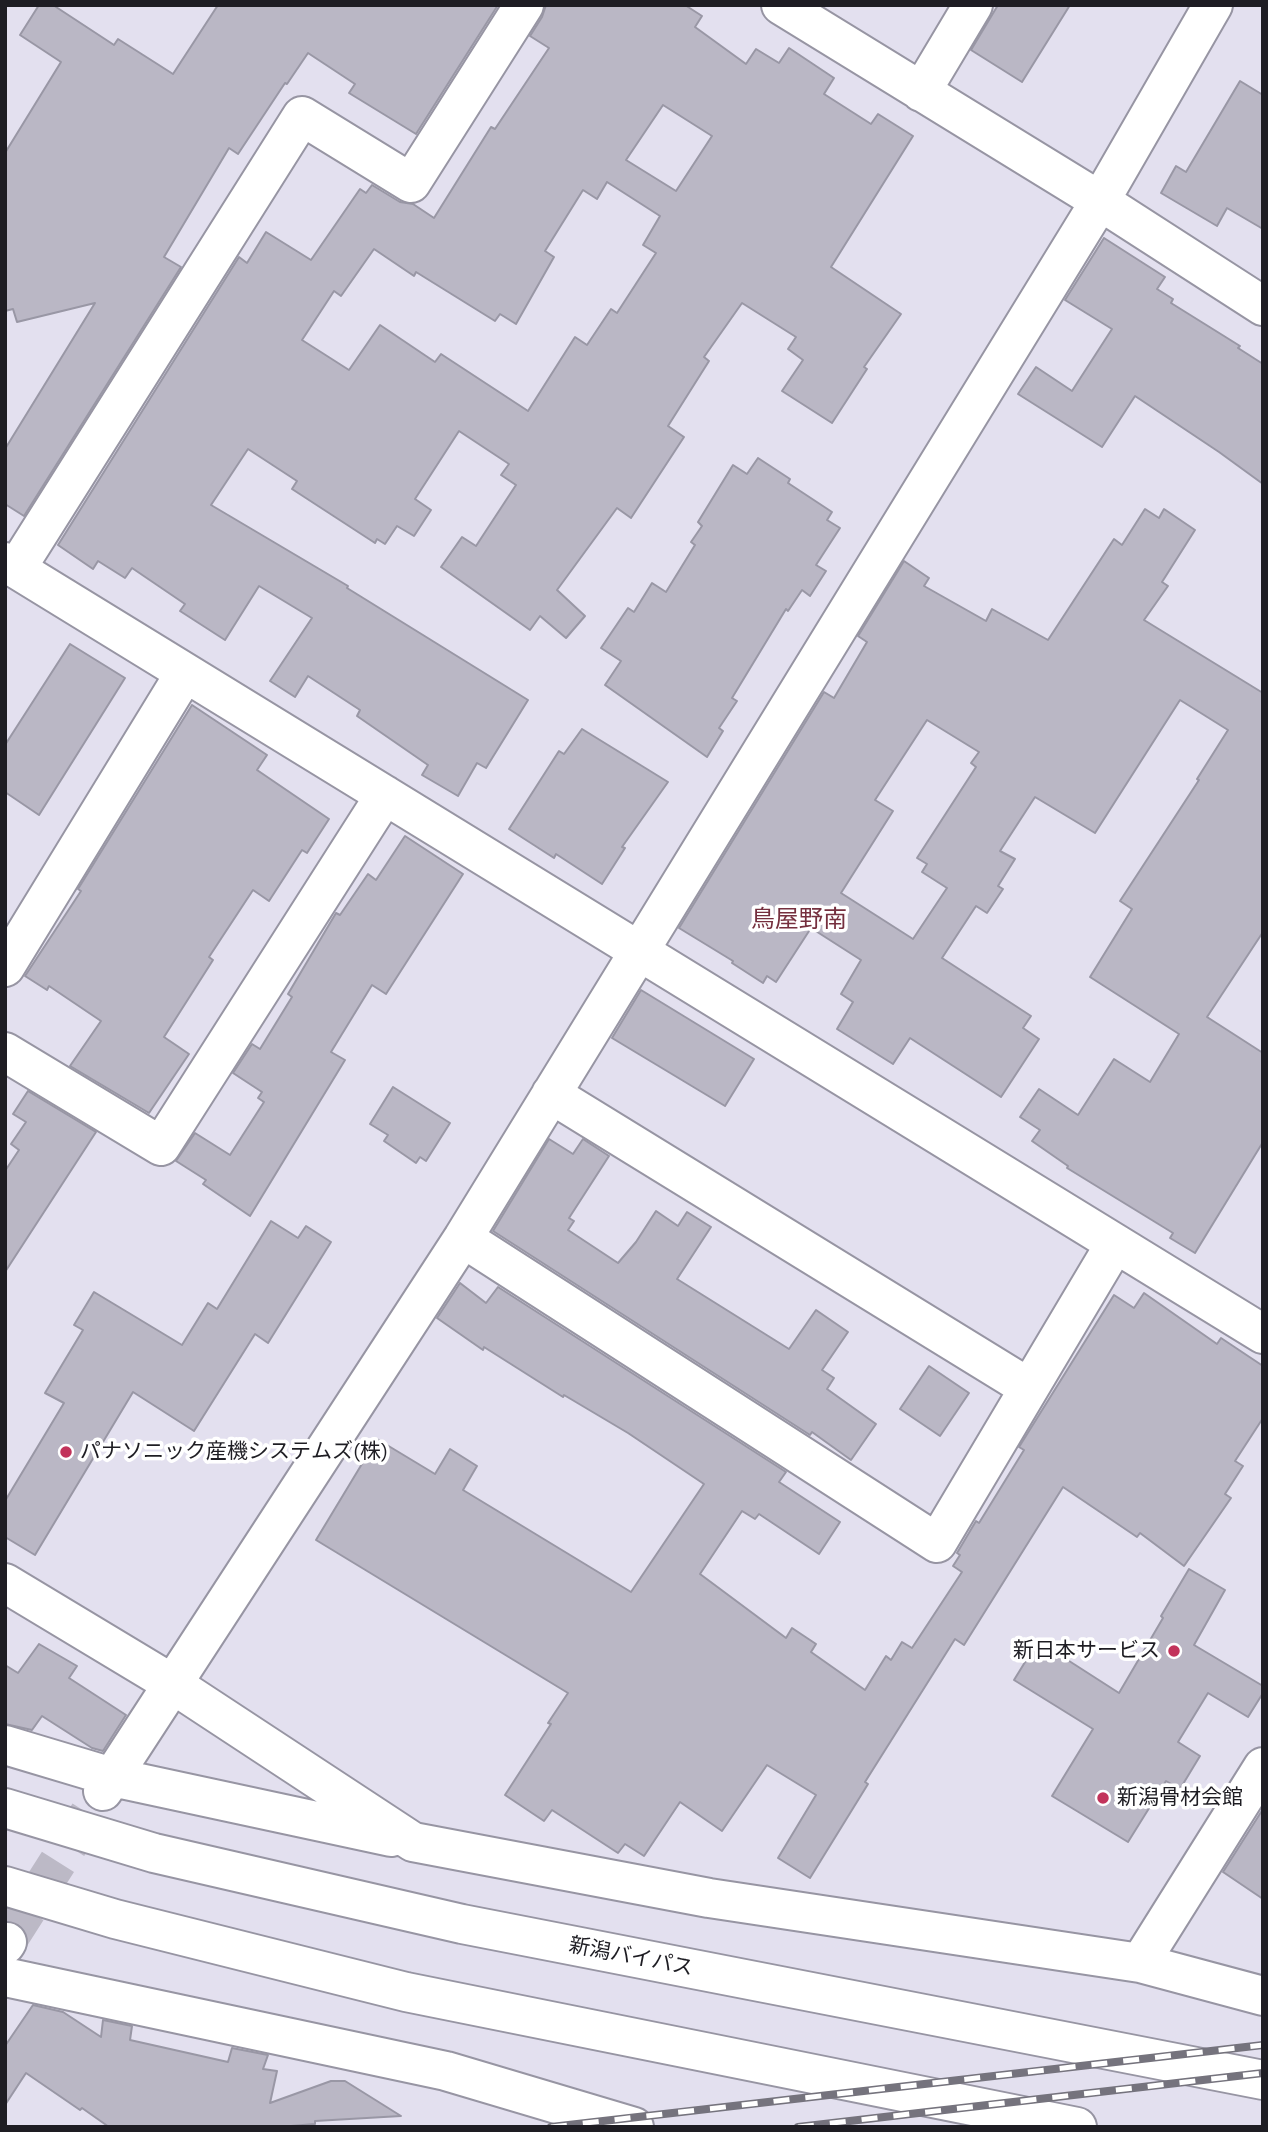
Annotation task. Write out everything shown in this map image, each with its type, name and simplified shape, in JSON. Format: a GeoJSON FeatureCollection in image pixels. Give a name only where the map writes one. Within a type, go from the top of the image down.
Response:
{"type":"FeatureCollection","features":[{"type":"Feature","properties":{"kind":"main road"},"geometry":{"type":"LineString","coordinates":[[524,5],[411,183],[302,116],[11,565],[1263,1334]]}},
{"type":"Feature","properties":{"kind":"main road"},"geometry":{"type":"LineString","coordinates":[[781,5],[1100,201],[1263,306]]}},
{"type":"Feature","properties":{"kind":"main road"},"geometry":{"type":"LineString","coordinates":[[921,92],[973,5]]}},
{"type":"Feature","properties":{"kind":"main road"},"geometry":{"type":"LineString","coordinates":[[107,1784],[463,1238],[1100,201],[1213,5]]}},
{"type":"Feature","properties":{"kind":"main road"},"geometry":{"type":"LineString","coordinates":[[5,967],[185,673]]}},
{"type":"Feature","properties":{"kind":"main road"},"geometry":{"type":"LineString","coordinates":[[5,1052],[161,1146],[385,795]]}},
{"type":"Feature","properties":{"kind":"main road"},"geometry":{"type":"LineString","coordinates":[[551,1094],[1029,1388]]}},
{"type":"Feature","properties":{"kind":"main road"},"geometry":{"type":"LineString","coordinates":[[463,1238],[937,1543],[1115,1244]]}},
{"type":"Feature","properties":{"kind":"main road"},"geometry":{"type":"LineString","coordinates":[[5,1583],[171,1683],[414,1842]]}},
{"type":"Feature","properties":{"kind":"main road"},"geometry":{"type":"LineString","coordinates":[[5,1745],[107,1784],[709,1898],[1140,1963],[1263,1996]]}},
{"type":"Feature","properties":{"kind":"main road"},"geometry":{"type":"LineString","coordinates":[[1140,1963],[1263,1767]]}},
{"type":"Feature","properties":{"kind":"main road","name":"新潟バイパス"},"geometry":{"type":"LineString","coordinates":[[5,1808],[154,1853],[462,1924],[1263,2080]]}},
{"type":"Feature","properties":{"kind":"main road"},"geometry":{"type":"LineString","coordinates":[[5,1886],[115,1919],[406,1992],[1077,2127]]}},
{"type":"Feature","properties":{"kind":"main road"},"geometry":{"type":"LineString","coordinates":[[6,1955],[446,2071],[634,2127]]}},
{"type":"Feature","properties":{"kind":"building"},"geometry":{"type":"Polygon","coordinates":[[[39,5],[53,5],[114,45],[118,39],[173,74],[218,5],[498,5],[416,134],[349,93],[355,84],[308,53],[238,154],[229,148],[164,257],[181,267],[24,516],[5,504],[5,449],[95,303],[17,322],[13,309],[5,311],[5,153],[61,62],[20,35],[39,5]]]}},
{"type":"Feature","properties":{"kind":"building"},"geometry":{"type":"Polygon","coordinates":[[[546,5],[685,5],[702,16],[695,27],[746,64],[756,49],[779,63],[789,48],[834,78],[824,94],[871,124],[878,114],[913,136],[831,267],[901,314],[864,367],[867,369],[832,423],[782,391],[803,360],[788,349],[796,337],[742,303],[704,357],[709,361],[668,426],[684,437],[631,518],[617,508],[557,590],[585,616],[566,638],[540,616],[530,630],[441,567],[462,537],[476,546],[516,485],[501,475],[509,464],[459,431],[415,499],[431,510],[414,536],[397,526],[385,544],[377,539],[375,543],[292,489],[297,481],[248,449],[211,505],[348,586],[347,588],[528,700],[486,768],[477,763],[458,796],[422,775],[428,765],[357,716],[360,710],[308,676],[295,697],[270,681],[312,618],[259,586],[225,640],[180,611],[185,604],[132,568],[125,578],[98,561],[93,569],[58,545],[239,257],[247,263],[266,232],[311,260],[360,189],[366,193],[372,185],[400,202],[413,204],[434,218],[491,127],[495,129],[549,48],[530,36],[546,5]],[[663,105],[626,160],[676,191],[712,136],[663,105]],[[607,182],[597,199],[583,190],[545,251],[554,257],[516,324],[500,314],[495,321],[416,272],[414,276],[374,249],[341,296],[334,291],[302,340],[349,370],[380,325],[435,362],[441,354],[528,411],[575,337],[587,345],[611,309],[617,313],[656,253],[643,245],[660,216],[607,182]]]}},
{"type":"Feature","properties":{"kind":"building"},"geometry":{"type":"Polygon","coordinates":[[[998,5],[1070,5],[1022,82],[971,50],[998,5]]]}},
{"type":"Feature","properties":{"kind":"building"},"geometry":{"type":"Polygon","coordinates":[[[1240,81],[1263,95],[1263,229],[1227,208],[1217,226],[1161,193],[1176,166],[1186,172],[1240,81]]]}},
{"type":"Feature","properties":{"kind":"building"},"geometry":{"type":"Polygon","coordinates":[[[1104,238],[1165,277],[1157,289],[1173,299],[1171,303],[1240,346],[1238,348],[1263,364],[1263,484],[1135,396],[1102,447],[1018,394],[1036,367],[1072,391],[1112,329],[1065,300],[1104,238]]]}},
{"type":"Feature","properties":{"kind":"building"},"geometry":{"type":"Polygon","coordinates":[[[758,458],[790,479],[788,483],[832,512],[827,520],[840,528],[816,565],[826,571],[810,596],[802,590],[788,611],[786,609],[732,698],[737,701],[719,728],[723,731],[707,757],[605,685],[621,661],[601,648],[628,608],[634,612],[652,583],[666,592],[695,545],[691,542],[702,526],[698,522],[733,465],[747,474],[758,458]]]}},
{"type":"Feature","properties":{"kind":"building"},"geometry":{"type":"Polygon","coordinates":[[[1145,509],[1159,518],[1164,509],[1195,530],[1162,582],[1168,586],[1144,620],[1263,693],[1263,932],[1207,1017],[1263,1053],[1263,1142],[1195,1253],[1170,1238],[1173,1233],[1067,1168],[1068,1166],[1032,1141],[1040,1130],[1020,1117],[1039,1089],[1078,1115],[1114,1059],[1150,1082],[1179,1034],[1090,977],[1132,909],[1120,901],[1199,780],[1197,779],[1228,730],[1180,700],[1095,833],[1035,797],[1000,851],[1015,859],[998,886],[1003,889],[987,913],[976,906],[942,958],[1031,1016],[1023,1028],[1039,1039],[1001,1097],[910,1038],[893,1064],[837,1029],[853,1002],[841,994],[861,960],[811,928],[776,982],[767,976],[763,983],[679,928],[824,692],[834,698],[867,642],[858,636],[904,561],[929,578],[924,586],[986,621],[992,609],[1048,640],[1114,539],[1122,545],[1145,509]],[[927,720],[875,800],[893,811],[841,893],[913,939],[947,888],[922,872],[927,864],[917,858],[976,767],[971,763],[979,752],[927,720]]]}},
{"type":"Feature","properties":{"kind":"building"},"geometry":{"type":"Polygon","coordinates":[[[70,644],[125,678],[39,815],[5,792],[5,745],[70,644]]]}},
{"type":"Feature","properties":{"kind":"building"},"geometry":{"type":"Polygon","coordinates":[[[192,705],[267,755],[257,770],[329,819],[307,853],[302,850],[269,901],[253,890],[209,957],[213,960],[164,1037],[189,1054],[149,1113],[70,1066],[101,1021],[49,986],[47,990],[25,976],[81,891],[78,889],[192,705]]]}},
{"type":"Feature","properties":{"kind":"building"},"geometry":{"type":"Polygon","coordinates":[[[582,729],[668,782],[622,847],[625,848],[602,884],[556,854],[554,858],[509,829],[559,751],[564,754],[582,729]]]}},
{"type":"Feature","properties":{"kind":"building"},"geometry":{"type":"Polygon","coordinates":[[[405,836],[463,874],[386,994],[372,985],[331,1052],[345,1060],[250,1216],[203,1184],[206,1180],[176,1161],[195,1133],[230,1155],[264,1102],[258,1098],[262,1092],[233,1073],[252,1044],[260,1049],[292,997],[288,994],[336,913],[340,915],[368,874],[376,880],[405,836]]]}},
{"type":"Feature","properties":{"kind":"building"},"geometry":{"type":"Polygon","coordinates":[[[641,990],[754,1059],[725,1106],[612,1038],[641,990]]]}},
{"type":"Feature","properties":{"kind":"building"},"geometry":{"type":"Polygon","coordinates":[[[393,1087],[450,1123],[426,1161],[420,1157],[416,1163],[384,1141],[388,1135],[370,1124],[393,1087]]]}},
{"type":"Feature","properties":{"kind":"building"},"geometry":{"type":"Polygon","coordinates":[[[28,1091],[96,1132],[5,1272],[5,1171],[19,1150],[11,1144],[26,1122],[13,1114],[28,1091]]]}},
{"type":"Feature","properties":{"kind":"building"},"geometry":{"type":"Polygon","coordinates":[[[549,1139],[573,1154],[583,1139],[609,1156],[569,1218],[574,1221],[568,1230],[618,1263],[636,1242],[656,1211],[678,1226],[687,1212],[711,1227],[677,1279],[789,1349],[816,1310],[848,1332],[822,1370],[834,1378],[827,1389],[876,1424],[851,1460],[812,1432],[810,1435],[493,1231],[549,1139]]]}},
{"type":"Feature","properties":{"kind":"building"},"geometry":{"type":"Polygon","coordinates":[[[271,1221],[298,1238],[306,1226],[331,1242],[268,1343],[255,1334],[194,1431],[133,1392],[35,1555],[5,1537],[5,1501],[64,1403],[45,1393],[83,1330],[74,1325],[94,1292],[182,1345],[208,1303],[217,1309],[271,1221]]]}},
{"type":"Feature","properties":{"kind":"building"},"geometry":{"type":"Polygon","coordinates":[[[460,1283],[486,1303],[498,1287],[786,1472],[779,1482],[840,1522],[819,1554],[759,1514],[755,1519],[742,1511],[700,1574],[786,1638],[792,1628],[816,1644],[811,1652],[865,1690],[886,1656],[891,1660],[902,1642],[912,1648],[962,1572],[953,1566],[960,1555],[957,1553],[1024,1450],[1019,1447],[1114,1295],[1134,1308],[1144,1293],[1217,1344],[1221,1338],[1263,1366],[1263,1418],[1235,1461],[1243,1466],[1225,1494],[1231,1498],[1184,1566],[1140,1533],[1137,1537],[1063,1487],[964,1645],[955,1639],[865,1782],[868,1784],[810,1878],[778,1858],[816,1795],[767,1765],[722,1831],[680,1802],[644,1856],[625,1844],[618,1853],[552,1810],[544,1821],[505,1795],[568,1693],[316,1540],[377,1439],[435,1474],[450,1449],[477,1466],[463,1490],[631,1592],[704,1484],[628,1433],[564,1395],[563,1397],[484,1347],[483,1350],[437,1318],[460,1283]]]}},
{"type":"Feature","properties":{"kind":"building"},"geometry":{"type":"Polygon","coordinates":[[[929,1366],[969,1393],[940,1436],[900,1409],[929,1366]]]}},
{"type":"Feature","properties":{"kind":"building"},"geometry":{"type":"Polygon","coordinates":[[[1189,1569],[1225,1590],[1194,1645],[1263,1686],[1263,1693],[1248,1717],[1208,1693],[1178,1742],[1200,1756],[1180,1789],[1166,1781],[1128,1842],[1052,1796],[1093,1729],[1014,1680],[1038,1641],[1119,1693],[1189,1569]]]}},
{"type":"Feature","properties":{"kind":"building"},"geometry":{"type":"Polygon","coordinates":[[[39,1644],[77,1666],[69,1678],[126,1715],[103,1751],[92,1748],[42,1716],[32,1730],[5,1724],[5,1665],[18,1673],[39,1644]]]}},
{"type":"Feature","properties":{"kind":"building"},"geometry":{"type":"Polygon","coordinates":[[[1263,1809],[1263,1899],[1223,1872],[1263,1809]]]}},
{"type":"Feature","properties":{"kind":"building"},"geometry":{"type":"Polygon","coordinates":[[[33,2005],[63,2012],[101,2037],[103,2020],[132,2026],[130,2040],[228,2062],[232,2048],[268,2055],[263,2069],[277,2071],[270,2103],[331,2081],[345,2081],[401,2116],[315,2121],[315,2124],[279,2127],[109,2127],[26,2073],[5,2105],[5,2046],[33,2005]]]}},
{"type":"Feature","properties":{"kind":"tunnel"},"geometry":{"type":"LineString","coordinates":[[7,1942],[103,1791]]}},
{"type":"Feature","properties":{"kind":"railway"},"geometry":{"type":"LineString","coordinates":[[551,2127],[1263,2045]]}},
{"type":"Feature","properties":{"kind":"railway"},"geometry":{"type":"LineString","coordinates":[[798,2127],[1263,2073]]}},
{"type":"Feature","properties":{"kind":"place","name":"パナソニック産機システムズ(株)"},"geometry":{"type":"Point","coordinates":[66,1452]}},
{"type":"Feature","properties":{"kind":"place","name":"新日本サービス"},"geometry":{"type":"Point","coordinates":[1174,1651]}},
{"type":"Feature","properties":{"kind":"place","name":"新潟骨材会館"},"geometry":{"type":"Point","coordinates":[1103,1798]}},
{"type":"Feature","properties":{"kind":"district","name":"鳥屋野南"},"geometry":{"type":"Point","coordinates":[799,920]}}]}
